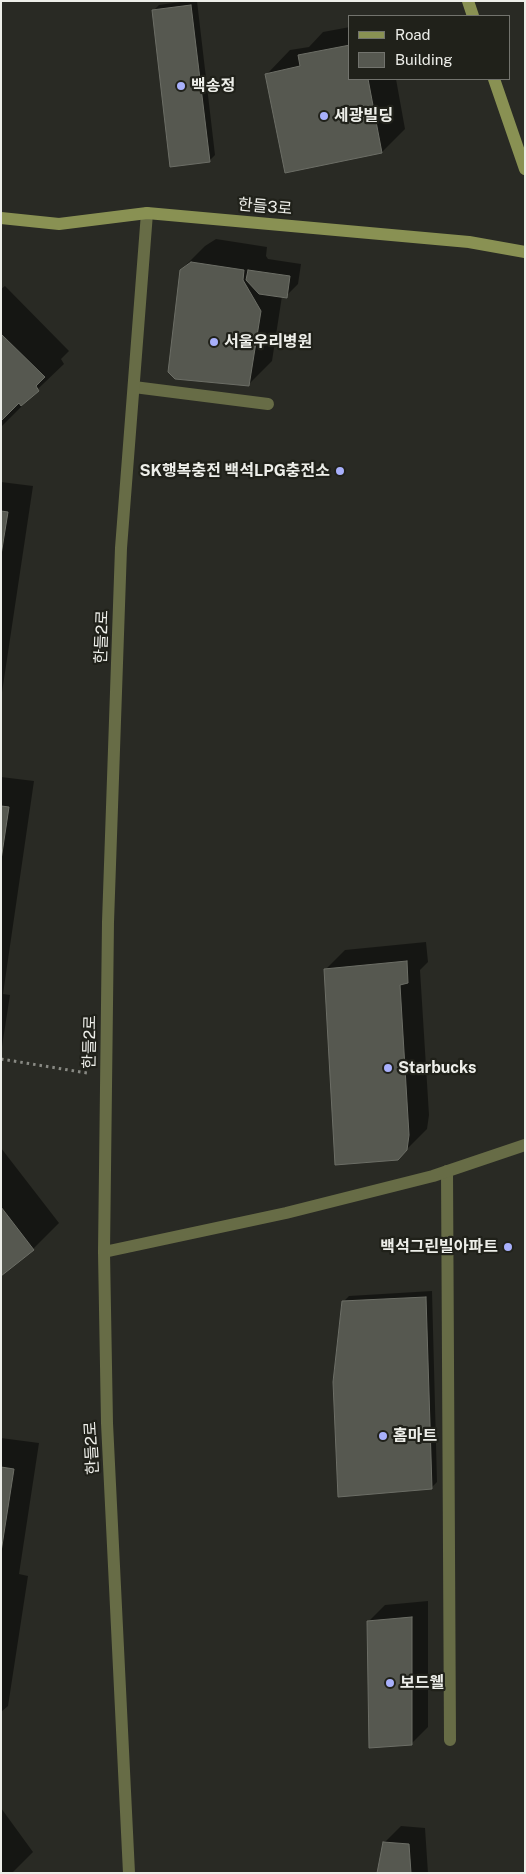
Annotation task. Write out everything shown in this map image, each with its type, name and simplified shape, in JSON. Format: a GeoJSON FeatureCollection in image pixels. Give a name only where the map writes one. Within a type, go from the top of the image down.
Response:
{"type":"FeatureCollection","features":[{"type":"Feature","properties":{"kind":"street"},"geometry":{"type":"LineString","coordinates":[[468,1],[473,15]]}},
{"type":"Feature","properties":{"kind":"street"},"geometry":{"type":"LineString","coordinates":[[494,80],[525,169]]}},
{"type":"Feature","properties":{"kind":"street","name":"한들3로"},"geometry":{"type":"LineString","coordinates":[[1,218],[60,224],[147,213],[469,242],[525,252]]}},
{"type":"Feature","properties":{"kind":"street","name":"한들2로"},"geometry":{"type":"LineString","coordinates":[[130,1873],[107,1423],[104,1252],[108,922],[121,548],[147,213]]}},
{"type":"Feature","properties":{"kind":"street"},"geometry":{"type":"LineString","coordinates":[[134,387],[268,404]]}},
{"type":"Feature","properties":{"kind":"street"},"geometry":{"type":"LineString","coordinates":[[104,1252],[286,1213],[433,1176],[525,1145]]}},
{"type":"Feature","properties":{"kind":"street"},"geometry":{"type":"LineString","coordinates":[[447,1171],[450,1740]]}},
{"type":"Feature","properties":{"kind":"path"},"geometry":{"type":"LineString","coordinates":[[1,1059],[106,1076]]}},
{"type":"Feature","properties":{"kind":"building","name":"백송정"},"geometry":{"type":"Polygon","coordinates":[[[191,5],[210,162],[170,167],[152,10],[191,5]]]}},
{"type":"Feature","properties":{"kind":"building","name":"세광빌딩"},"geometry":{"type":"Polygon","coordinates":[[[348,45],[348,80],[368,80],[382,153],[285,173],[265,74],[300,66],[298,55],[348,45]]]}},
{"type":"Feature","properties":{"kind":"building","name":"서울우리병원"},"geometry":{"type":"Polygon","coordinates":[[[191,262],[244,270],[243,280],[261,311],[249,386],[175,379],[168,372],[180,270],[191,262]]]}},
{"type":"Feature","properties":{"kind":"building"},"geometry":{"type":"Polygon","coordinates":[[[248,270],[290,276],[287,298],[259,294],[246,280],[248,270]]]}},
{"type":"Feature","properties":{"kind":"building"},"geometry":{"type":"Polygon","coordinates":[[[1,334],[45,377],[36,386],[39,391],[21,406],[19,403],[1,421],[1,334]]]}},
{"type":"Feature","properties":{"kind":"building"},"geometry":{"type":"Polygon","coordinates":[[[1,511],[8,512],[1,555],[1,511]]]}},
{"type":"Feature","properties":{"kind":"building"},"geometry":{"type":"Polygon","coordinates":[[[1,806],[9,807],[1,860],[1,806]]]}},
{"type":"Feature","properties":{"kind":"building"},"geometry":{"type":"Polygon","coordinates":[[[407,961],[408,983],[400,985],[409,1135],[407,1150],[398,1160],[335,1165],[324,969],[407,961]]]}},
{"type":"Feature","properties":{"kind":"building"},"geometry":{"type":"Polygon","coordinates":[[[1,1207],[34,1250],[1,1276],[1,1207]]]}},
{"type":"Feature","properties":{"kind":"building","name":"홈마트"},"geometry":{"type":"Polygon","coordinates":[[[426,1297],[432,1489],[338,1497],[333,1382],[342,1301],[426,1297]]]}},
{"type":"Feature","properties":{"kind":"building"},"geometry":{"type":"Polygon","coordinates":[[[1,1467],[14,1469],[1,1552],[1,1467]]]}},
{"type":"Feature","properties":{"kind":"building","name":"보드웰"},"geometry":{"type":"Polygon","coordinates":[[[412,1617],[412,1745],[369,1748],[367,1621],[412,1617]]]}},
{"type":"Feature","properties":{"kind":"building"},"geometry":{"type":"Polygon","coordinates":[[[383,1842],[409,1844],[411,1873],[377,1873],[383,1842]]]}},
{"type":"Feature","properties":{"kind":"place","name":"백송정"},"geometry":{"type":"Point","coordinates":[181,86]}},
{"type":"Feature","properties":{"kind":"place","name":"세광빌딩"},"geometry":{"type":"Point","coordinates":[324,116]}},
{"type":"Feature","properties":{"kind":"place","name":"서울우리병원"},"geometry":{"type":"Point","coordinates":[214,342]}},
{"type":"Feature","properties":{"kind":"place","name":"SK행복충전 백석LPG충전소"},"geometry":{"type":"Point","coordinates":[340,471]}},
{"type":"Feature","properties":{"kind":"place","name":"Starbucks"},"geometry":{"type":"Point","coordinates":[388,1068]}},
{"type":"Feature","properties":{"kind":"place","name":"백석그린빌아파트"},"geometry":{"type":"Point","coordinates":[508,1247]}},
{"type":"Feature","properties":{"kind":"place","name":"홈마트"},"geometry":{"type":"Point","coordinates":[383,1436]}},
{"type":"Feature","properties":{"kind":"place","name":"보드웰"},"geometry":{"type":"Point","coordinates":[390,1683]}}]}
